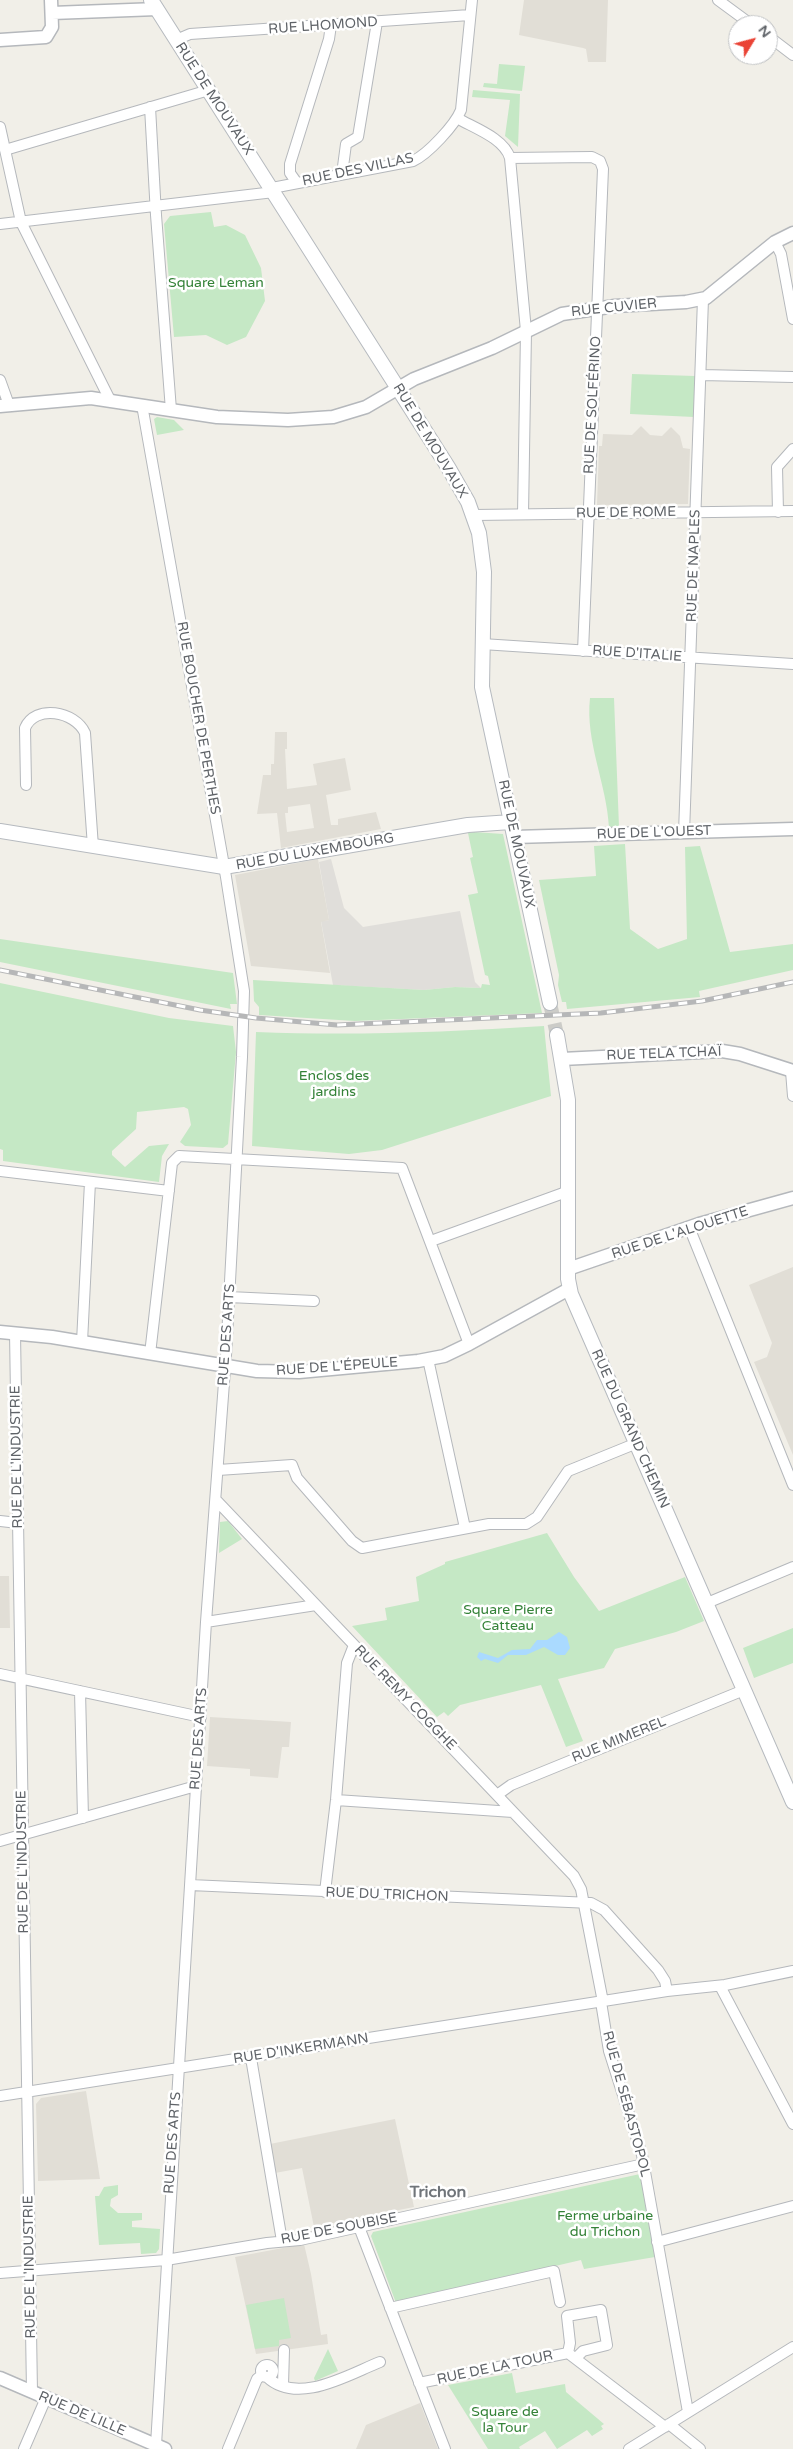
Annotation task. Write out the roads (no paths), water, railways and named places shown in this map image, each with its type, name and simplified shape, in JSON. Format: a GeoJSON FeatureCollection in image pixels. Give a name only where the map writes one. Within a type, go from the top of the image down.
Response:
{"type":"FeatureCollection","features":[{"type":"Feature","properties":{"kind":"main road","name":"RUE DE MOUVAUX"},"geometry":{"type":"LineString","coordinates":[[154,4],[456,478],[474,515],[484,565],[483,694],[550,1003]]}},
{"type":"Feature","properties":{"kind":"main road","name":"RUE DU LUXEMBOURG"},"geometry":{"type":"LineString","coordinates":[[0,830],[93,847],[224,867],[468,825],[511,822]]}},
{"type":"Feature","properties":{"kind":"main road","name":"RUE DU GRAND CHEMIN"},"geometry":{"type":"LineString","coordinates":[[557,1035],[568,1100],[569,1289],[793,1802]]}},
{"type":"Feature","properties":{"kind":"street"},"geometry":{"type":"LineString","coordinates":[[0,40],[46,37],[51,31],[51,0]]}},
{"type":"Feature","properties":{"kind":"street"},"geometry":{"type":"LineString","coordinates":[[472,0],[462,105],[457,118],[499,142],[507,150],[510,158],[526,331],[522,514]]}},
{"type":"Feature","properties":{"kind":"street"},"geometry":{"type":"LineString","coordinates":[[718,0],[738,15]]}},
{"type":"Feature","properties":{"kind":"street"},"geometry":{"type":"LineString","coordinates":[[52,13],[154,4]]}},
{"type":"Feature","properties":{"kind":"street","name":"RUE LHOMOND"},"geometry":{"type":"LineString","coordinates":[[176,40],[190,34],[470,15]]}},
{"type":"Feature","properties":{"kind":"street"},"geometry":{"type":"LineString","coordinates":[[342,174],[346,144],[358,137],[377,22]]}},
{"type":"Feature","properties":{"kind":"street"},"geometry":{"type":"LineString","coordinates":[[297,183],[290,173],[290,164],[330,39],[331,25]]}},
{"type":"Feature","properties":{"kind":"street"},"geometry":{"type":"LineString","coordinates":[[778,44],[793,55]]}},
{"type":"Feature","properties":{"kind":"street"},"geometry":{"type":"LineString","coordinates":[[5,150],[209,90]]}},
{"type":"Feature","properties":{"kind":"street"},"geometry":{"type":"LineString","coordinates":[[150,107],[165,410]]}},
{"type":"Feature","properties":{"kind":"street","name":"RUE DES VILLAS"},"geometry":{"type":"LineString","coordinates":[[0,224],[273,190],[297,183],[417,159],[457,118]]}},
{"type":"Feature","properties":{"kind":"street"},"geometry":{"type":"LineString","coordinates":[[0,127],[22,222],[110,400]]}},
{"type":"Feature","properties":{"kind":"street","name":"RUE DE SOLFÉRINO"},"geometry":{"type":"LineString","coordinates":[[510,158],[586,157],[600,161],[603,173],[583,650]]}},
{"type":"Feature","properties":{"kind":"street"},"geometry":{"type":"LineString","coordinates":[[704,299],[775,242],[793,233]]}},
{"type":"Feature","properties":{"kind":"street"},"geometry":{"type":"LineString","coordinates":[[775,242],[782,254],[793,319]]}},
{"type":"Feature","properties":{"kind":"street","name":"RUE CUVIER"},"geometry":{"type":"LineString","coordinates":[[4,406],[83,398],[110,400],[217,417],[319,419],[359,410],[422,375],[492,348],[562,314],[597,308],[704,299]]}},
{"type":"Feature","properties":{"kind":"street","name":"RUE DE NAPLES"},"geometry":{"type":"LineString","coordinates":[[684,833],[704,299]]}},
{"type":"Feature","properties":{"kind":"street"},"geometry":{"type":"LineString","coordinates":[[701,374],[793,377]]}},
{"type":"Feature","properties":{"kind":"street"},"geometry":{"type":"LineString","coordinates":[[0,380],[4,406]]}},
{"type":"Feature","properties":{"kind":"street","name":"RUE BOUCHER DE PERTHES"},"geometry":{"type":"LineString","coordinates":[[142,405],[243,978],[243,1032]]}},
{"type":"Feature","properties":{"kind":"street"},"geometry":{"type":"LineString","coordinates":[[778,512],[777,467],[793,449]]}},
{"type":"Feature","properties":{"kind":"street","name":"RUE DE ROME"},"geometry":{"type":"LineString","coordinates":[[474,515],[522,514],[588,517],[696,512],[793,512]]}},
{"type":"Feature","properties":{"kind":"street","name":"RUE D'ITALIE"},"geometry":{"type":"LineString","coordinates":[[482,644],[793,664]]}},
{"type":"Feature","properties":{"kind":"street"},"geometry":{"type":"LineString","coordinates":[[26,785],[25,728],[27,723],[36,716],[49,714],[63,714],[79,722],[85,733],[93,847]]}},
{"type":"Feature","properties":{"kind":"street","name":"RUE DE L'OUEST"},"geometry":{"type":"LineString","coordinates":[[514,837],[793,829]]}},
{"type":"Feature","properties":{"kind":"street","name":"RUE DES ARTS"},"geometry":{"type":"LineString","coordinates":[[160,2447],[166,2260],[206,1622],[225,1365],[243,1032]]}},
{"type":"Feature","properties":{"kind":"street","name":"RUE TELA TCHAÏ"},"geometry":{"type":"LineString","coordinates":[[562,1059],[722,1051],[740,1054],[792,1071]]}},
{"type":"Feature","properties":{"kind":"street"},"geometry":{"type":"LineString","coordinates":[[792,1071],[790,1082],[793,1096]]}},
{"type":"Feature","properties":{"kind":"street"},"geometry":{"type":"LineString","coordinates":[[150,1354],[172,1162],[178,1156],[402,1168],[469,1344]]}},
{"type":"Feature","properties":{"kind":"street"},"geometry":{"type":"LineString","coordinates":[[0,1171],[169,1191]]}},
{"type":"Feature","properties":{"kind":"street"},"geometry":{"type":"LineString","coordinates":[[82,1342],[90,1182]]}},
{"type":"Feature","properties":{"kind":"street"},"geometry":{"type":"LineString","coordinates":[[431,1241],[569,1192]]}},
{"type":"Feature","properties":{"kind":"street","name":"RUE DE L'ALOUETTE"},"geometry":{"type":"LineString","coordinates":[[568,1269],[689,1227],[793,1198]]}},
{"type":"Feature","properties":{"kind":"street"},"geometry":{"type":"LineString","coordinates":[[689,1227],[793,1485]]}},
{"type":"Feature","properties":{"kind":"street","name":"RUE DE L'ÉPEULE"},"geometry":{"type":"LineString","coordinates":[[0,1332],[285,1372],[444,1356],[569,1289]]}},
{"type":"Feature","properties":{"kind":"street"},"geometry":{"type":"LineString","coordinates":[[229,1297],[314,1301]]}},
{"type":"Feature","properties":{"kind":"street","name":"RUE DE L'INDUSTRIE"},"geometry":{"type":"LineString","coordinates":[[14,1333],[32,2392]]}},
{"type":"Feature","properties":{"kind":"street"},"geometry":{"type":"LineString","coordinates":[[428,1359],[465,1528]]}},
{"type":"Feature","properties":{"kind":"street"},"geometry":{"type":"LineString","coordinates":[[218,1470],[292,1465],[297,1478],[352,1541],[362,1548],[490,1524],[526,1524],[537,1516],[565,1473],[637,1443]]}},
{"type":"Feature","properties":{"kind":"street","name":"RUE REMY COGGHE"},"geometry":{"type":"LineString","coordinates":[[216,1500],[574,1876],[580,1887],[584,1902]]}},
{"type":"Feature","properties":{"kind":"street"},"geometry":{"type":"LineString","coordinates":[[0,1521],[18,1523]]}},
{"type":"Feature","properties":{"kind":"street"},"geometry":{"type":"LineString","coordinates":[[707,1603],[793,1567]]}},
{"type":"Feature","properties":{"kind":"street"},"geometry":{"type":"LineString","coordinates":[[206,1622],[316,1606]]}},
{"type":"Feature","properties":{"kind":"street"},"geometry":{"type":"LineString","coordinates":[[325,1892],[336,1800],[347,1663],[354,1645]]}},
{"type":"Feature","properties":{"kind":"street"},"geometry":{"type":"LineString","coordinates":[[0,1674],[201,1717]]}},
{"type":"Feature","properties":{"kind":"street","name":"RUE MIMEREL"},"geometry":{"type":"LineString","coordinates":[[497,1795],[511,1785],[744,1690]]}},
{"type":"Feature","properties":{"kind":"street"},"geometry":{"type":"LineString","coordinates":[[80,1691],[83,1818]]}},
{"type":"Feature","properties":{"kind":"street"},"geometry":{"type":"LineString","coordinates":[[0,1841],[196,1786]]}},
{"type":"Feature","properties":{"kind":"street"},"geometry":{"type":"LineString","coordinates":[[336,1800],[514,1812]]}},
{"type":"Feature","properties":{"kind":"street","name":"RUE DU TRICHON"},"geometry":{"type":"LineString","coordinates":[[190,1885],[584,1902]]}},
{"type":"Feature","properties":{"kind":"street"},"geometry":{"type":"LineString","coordinates":[[584,1902],[597,1906],[607,1914],[660,1972],[667,1991]]}},
{"type":"Feature","properties":{"kind":"street","name":"RUE DE SÉBASTOPOL"},"geometry":{"type":"LineString","coordinates":[[584,1902],[609,2051],[644,2164],[688,2412]]}},
{"type":"Feature","properties":{"kind":"street","name":"RUE D'INKERMANN"},"geometry":{"type":"LineString","coordinates":[[0,2096],[667,1991],[720,1986],[793,1970]]}},
{"type":"Feature","properties":{"kind":"street"},"geometry":{"type":"LineString","coordinates":[[720,1986],[793,2124]]}},
{"type":"Feature","properties":{"kind":"street"},"geometry":{"type":"LineString","coordinates":[[250,2058],[282,2241]]}},
{"type":"Feature","properties":{"kind":"street","name":"RUE DE SOUBISE"},"geometry":{"type":"LineString","coordinates":[[0,2272],[166,2260],[308,2238],[644,2164]]}},
{"type":"Feature","properties":{"kind":"street"},"geometry":{"type":"LineString","coordinates":[[657,2242],[793,2206]]}},
{"type":"Feature","properties":{"kind":"street"},"geometry":{"type":"LineString","coordinates":[[359,2227],[445,2449]]}},
{"type":"Feature","properties":{"kind":"street"},"geometry":{"type":"LineString","coordinates":[[390,2308],[554,2271],[560,2302]]}},
{"type":"Feature","properties":{"kind":"street","name":"RUE DE LA TOUR"},"geometry":{"type":"LineString","coordinates":[[420,2383],[572,2355],[583,2350],[607,2345],[601,2310],[566,2316],[572,2355]]}},
{"type":"Feature","properties":{"kind":"street"},"geometry":{"type":"LineString","coordinates":[[629,2449],[793,2347]]}},
{"type":"Feature","properties":{"kind":"street"},"geometry":{"type":"LineString","coordinates":[[283,2385],[284,2350]]}},
{"type":"Feature","properties":{"kind":"street"},"geometry":{"type":"LineString","coordinates":[[572,2355],[700,2449]]}},
{"type":"Feature","properties":{"kind":"street"},"geometry":{"type":"LineString","coordinates":[[228,2449],[258,2379],[265,2376],[283,2385],[303,2390],[312,2389],[380,2362]]}},
{"type":"Feature","properties":{"kind":"street","name":"RUE DE LILLE"},"geometry":{"type":"LineString","coordinates":[[0,2378],[160,2447]]}},
{"type":"Feature","properties":{"kind":"street"},"geometry":{"type":"LineString","coordinates":[[24,2449],[46,2398]]}},
{"type":"Feature","properties":{"kind":"water"},"geometry":{"type":"Polygon","coordinates":[[[559,1632],[567,1637],[570,1648],[565,1655],[558,1655],[544,1647],[526,1655],[508,1655],[498,1663],[485,1659],[481,1661],[477,1657],[479,1652],[498,1658],[512,1650],[530,1649],[537,1640],[547,1640],[559,1632]]]}},
{"type":"Feature","properties":{"kind":"tunnel"},"geometry":{"type":"LineString","coordinates":[[550,1003],[557,1035]]}},
{"type":"Feature","properties":{"kind":"railway"},"geometry":{"type":"LineString","coordinates":[[0,970],[200,1010],[256,1018],[337,1025],[601,1013],[702,1001],[793,982]]}},
{"type":"Feature","properties":{"kind":"district","name":"Trichon"},"geometry":{"type":"Point","coordinates":[438,2193]}},
{"type":"Feature","properties":{"kind":"park label","name":"Square Leman"},"geometry":{"type":"Point","coordinates":[216,283]}},
{"type":"Feature","properties":{"kind":"park label","name":"Enclos des jardins"},"geometry":{"type":"Point","coordinates":[334,1084]}},
{"type":"Feature","properties":{"kind":"park label","name":"Square Pierre Catteau"},"geometry":{"type":"Point","coordinates":[508,1618]}},
{"type":"Feature","properties":{"kind":"park label","name":"Ferme urbaine du Trichon"},"geometry":{"type":"Point","coordinates":[605,2224]}},
{"type":"Feature","properties":{"kind":"park label","name":"Square de la Tour"},"geometry":{"type":"Point","coordinates":[505,2420]}}]}
